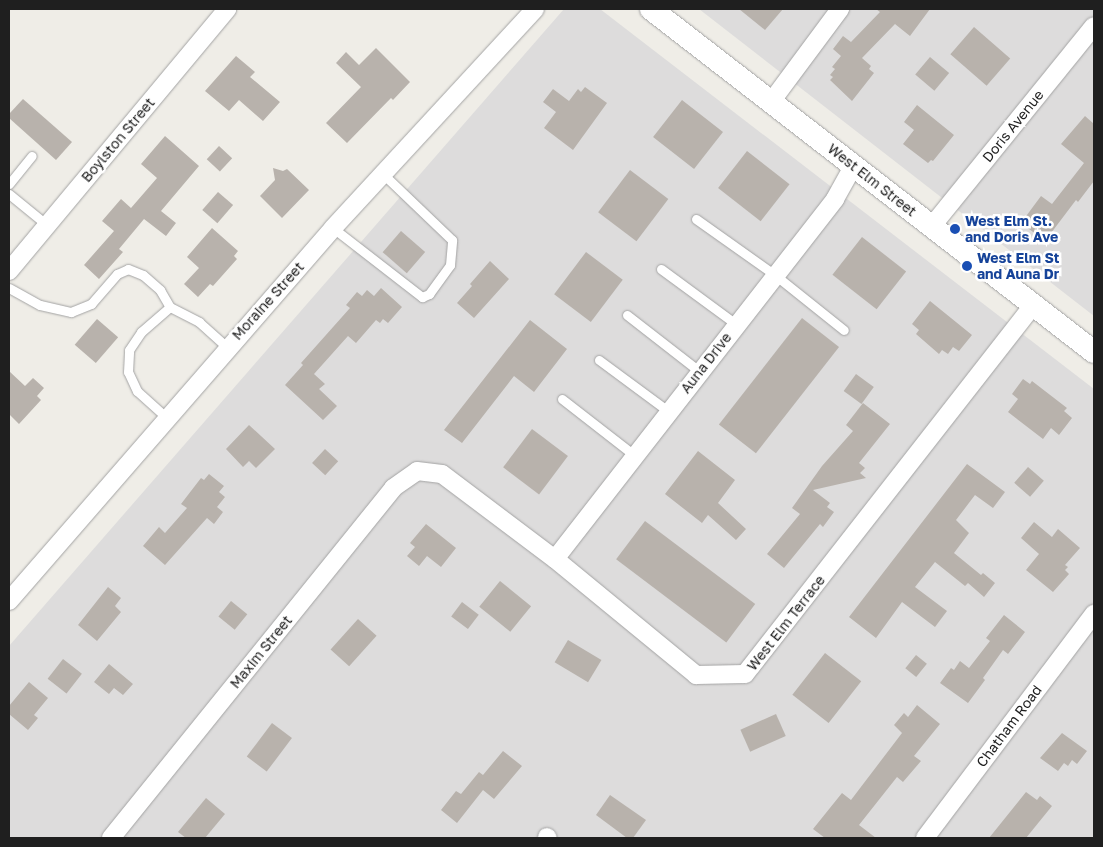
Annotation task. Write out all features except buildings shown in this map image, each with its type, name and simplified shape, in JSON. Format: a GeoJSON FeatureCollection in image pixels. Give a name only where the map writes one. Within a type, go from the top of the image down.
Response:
{"type":"FeatureCollection","features":[{"type":"Feature","properties":{"kind":"street","name":"Boylston Street"},"geometry":{"type":"LineString","coordinates":[[9,270],[227,9]]}},
{"type":"Feature","properties":{"kind":"street","name":"Moraine Street"},"geometry":{"type":"LineString","coordinates":[[9,601],[84,517],[227,347],[333,228],[536,9]]}},
{"type":"Feature","properties":{"kind":"street","name":"West Elm Street"},"geometry":{"type":"LineString","coordinates":[[651,9],[1094,352]]}},
{"type":"Feature","properties":{"kind":"street"},"geometry":{"type":"LineString","coordinates":[[771,102],[840,9]]}},
{"type":"Feature","properties":{"kind":"street","name":"Doris Avenue"},"geometry":{"type":"LineString","coordinates":[[932,226],[1094,26]]}},
{"type":"Feature","properties":{"kind":"street","name":"Auna Drive"},"geometry":{"type":"LineString","coordinates":[[555,559],[668,411],[835,199],[854,166]]}},
{"type":"Feature","properties":{"kind":"street","name":"West Elm Terrace"},"geometry":{"type":"LineString","coordinates":[[417,471],[442,474],[555,559],[696,675],[745,674],[1033,305]]}},
{"type":"Feature","properties":{"kind":"street","name":"Maxim Street"},"geometry":{"type":"LineString","coordinates":[[111,838],[393,488],[417,471]]}},
{"type":"Feature","properties":{"kind":"street","name":"Chatham Road"},"geometry":{"type":"LineString","coordinates":[[925,838],[1094,614]]}},
{"type":"Feature","properties":{"kind":"lane"},"geometry":{"type":"LineString","coordinates":[[9,184],[32,156]]}},
{"type":"Feature","properties":{"kind":"lane"},"geometry":{"type":"LineString","coordinates":[[333,228],[422,297],[429,294],[450,265],[452,240],[383,174]]}},
{"type":"Feature","properties":{"kind":"lane"},"geometry":{"type":"LineString","coordinates":[[9,194],[46,225]]}},
{"type":"Feature","properties":{"kind":"lane"},"geometry":{"type":"LineString","coordinates":[[696,219],[775,275],[844,330]]}},
{"type":"Feature","properties":{"kind":"lane"},"geometry":{"type":"LineString","coordinates":[[9,288],[40,305],[72,312],[91,304],[117,274],[128,269],[143,275],[160,290],[170,307],[199,322],[227,347]]}},
{"type":"Feature","properties":{"kind":"lane"},"geometry":{"type":"LineString","coordinates":[[661,269],[736,324]]}},
{"type":"Feature","properties":{"kind":"lane"},"geometry":{"type":"LineString","coordinates":[[167,418],[137,391],[128,372],[129,350],[141,332],[170,307]]}},
{"type":"Feature","properties":{"kind":"lane"},"geometry":{"type":"LineString","coordinates":[[627,315],[700,371]]}},
{"type":"Feature","properties":{"kind":"lane"},"geometry":{"type":"LineString","coordinates":[[599,360],[668,411]]}},
{"type":"Feature","properties":{"kind":"lane"},"geometry":{"type":"LineString","coordinates":[[562,400],[634,455]]}},
{"type":"Feature","properties":{"kind":"shaded area"},"geometry":{"type":"Polygon","coordinates":[[[564,9],[600,9],[1094,389],[1094,838],[9,838],[9,646],[564,9]]]}},
{"type":"Feature","properties":{"kind":"shaded area"},"geometry":{"type":"Polygon","coordinates":[[[699,9],[1094,9],[1094,316],[699,9]]]}},
{"type":"Feature","properties":{"kind":"place","name":"West Elm St. and Doris Ave"},"geometry":{"type":"Point","coordinates":[955,229]}},
{"type":"Feature","properties":{"kind":"place","name":"West Elm St and Auna Dr"},"geometry":{"type":"Point","coordinates":[967,266]}}]}
